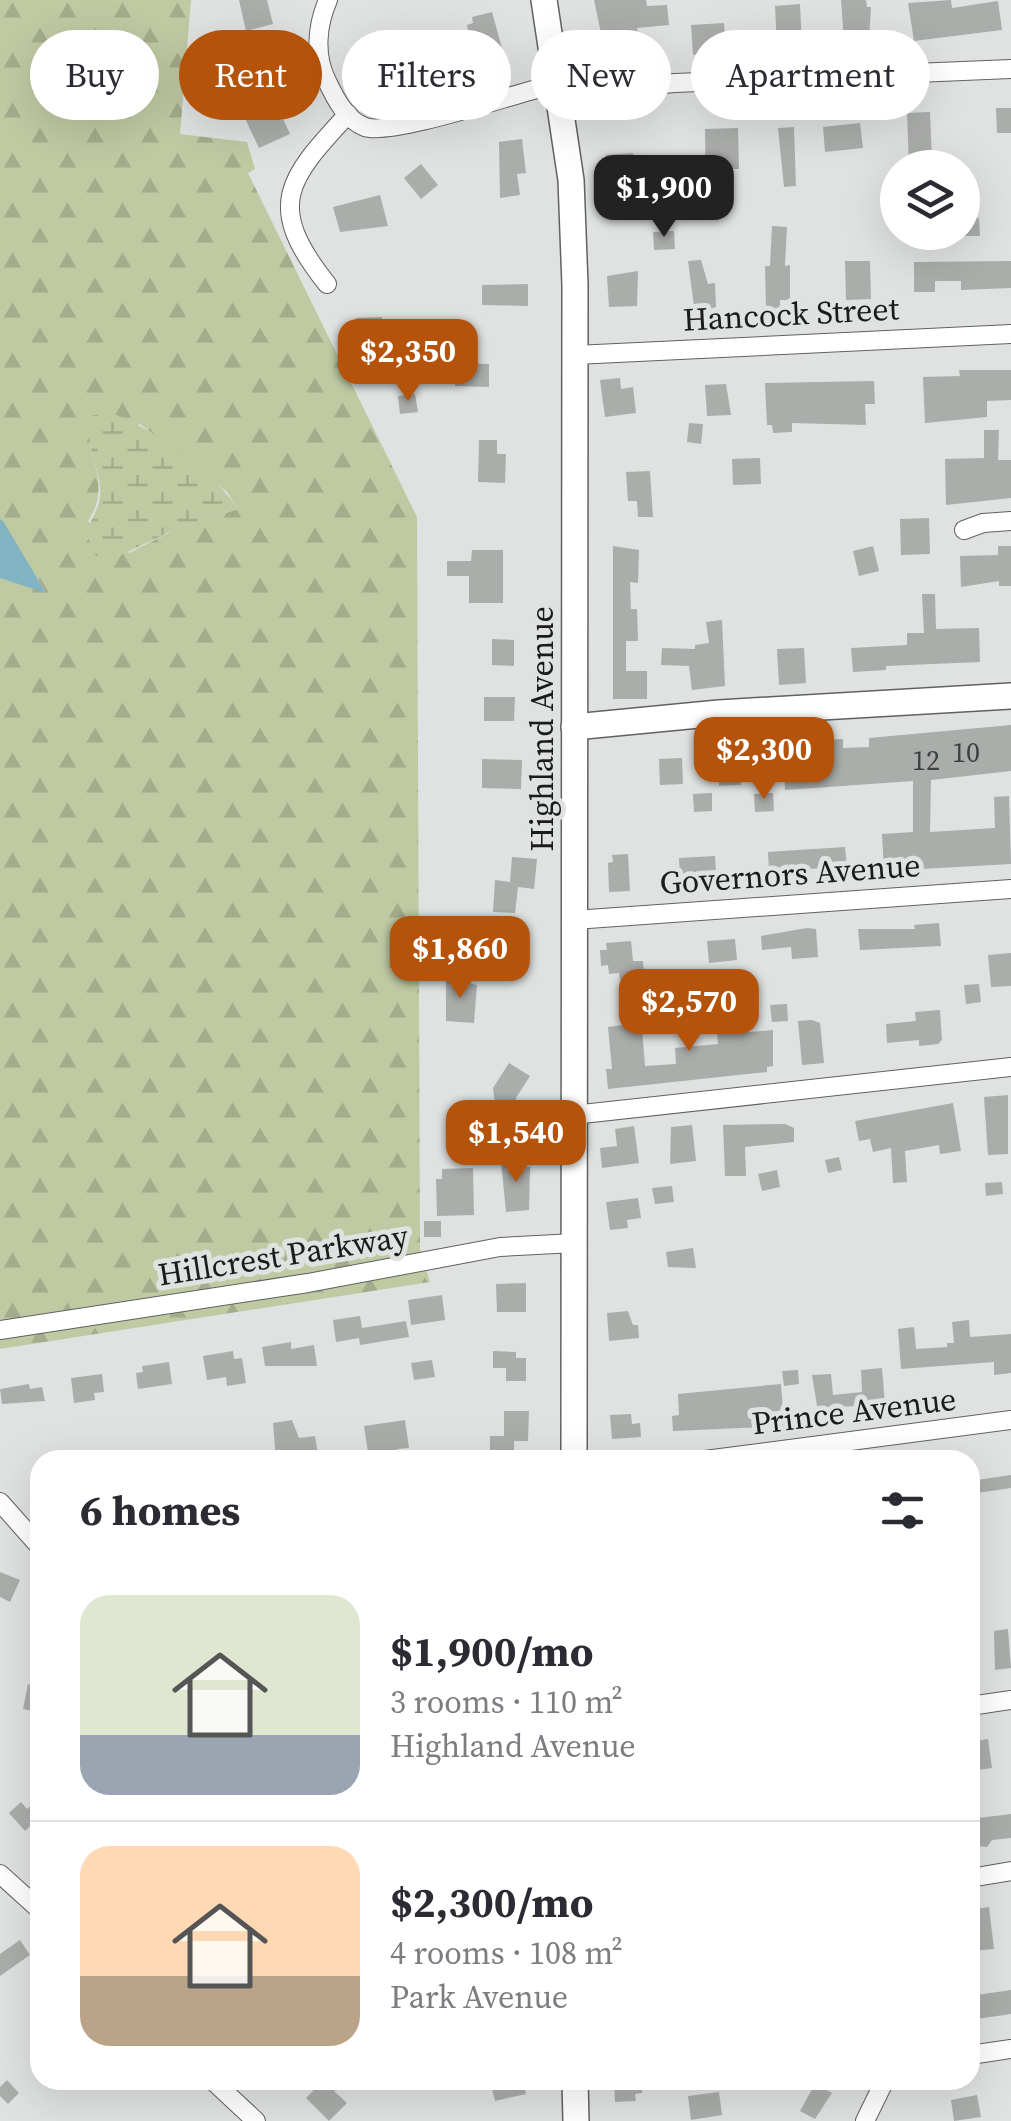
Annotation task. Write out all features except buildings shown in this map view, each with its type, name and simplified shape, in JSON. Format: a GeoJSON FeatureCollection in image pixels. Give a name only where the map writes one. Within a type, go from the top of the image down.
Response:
{"type":"FeatureCollection","features":[{"type":"Feature","properties":{"kind":"main road","name":"Highland Avenue"},"geometry":{"type":"LineString","coordinates":[[544,0],[549,30]]}},
{"type":"Feature","properties":{"kind":"main road","name":"Highland Avenue"},"geometry":{"type":"LineString","coordinates":[[563,120],[571,180],[574,355],[574,1450]]}},
{"type":"Feature","properties":{"kind":"main road"},"geometry":{"type":"LineString","coordinates":[[574,727],[719,712],[1011,696]]}},
{"type":"Feature","properties":{"kind":"main road"},"geometry":{"type":"LineString","coordinates":[[575,2090],[576,2121]]}},
{"type":"Feature","properties":{"kind":"street"},"geometry":{"type":"LineString","coordinates":[[328,0],[318,23],[321,70],[342,109]]}},
{"type":"Feature","properties":{"kind":"street"},"geometry":{"type":"LineString","coordinates":[[671,83],[1011,69]]}},
{"type":"Feature","properties":{"kind":"street"},"geometry":{"type":"LineString","coordinates":[[326,284],[302,254],[292,223],[290,186],[297,171],[343,120]]}},
{"type":"Feature","properties":{"kind":"street"},"geometry":{"type":"LineString","coordinates":[[356,120],[366,127],[395,128],[424,120]]}},
{"type":"Feature","properties":{"kind":"street","name":"Hancock Street"},"geometry":{"type":"LineString","coordinates":[[574,355],[1011,334]]}},
{"type":"Feature","properties":{"kind":"street"},"geometry":{"type":"LineString","coordinates":[[964,530],[983,523],[1011,521]]}},
{"type":"Feature","properties":{"kind":"street","name":"Governors Avenue"},"geometry":{"type":"LineString","coordinates":[[574,920],[1011,890]]}},
{"type":"Feature","properties":{"kind":"street"},"geometry":{"type":"LineString","coordinates":[[573,1115],[1011,1067]]}},
{"type":"Feature","properties":{"kind":"street","name":"Hillcrest Parkway"},"geometry":{"type":"LineString","coordinates":[[0,1330],[346,1276],[500,1247],[575,1243]]}},
{"type":"Feature","properties":{"kind":"street","name":"Prince Avenue"},"geometry":{"type":"LineString","coordinates":[[782,1450],[1011,1420]]}},
{"type":"Feature","properties":{"kind":"street"},"geometry":{"type":"LineString","coordinates":[[0,1502],[30,1536]]}},
{"type":"Feature","properties":{"kind":"street"},"geometry":{"type":"LineString","coordinates":[[980,1705],[1011,1700]]}},
{"type":"Feature","properties":{"kind":"street"},"geometry":{"type":"LineString","coordinates":[[980,1876],[1011,1871]]}},
{"type":"Feature","properties":{"kind":"street"},"geometry":{"type":"LineString","coordinates":[[0,1874],[30,1901]]}},
{"type":"Feature","properties":{"kind":"street"},"geometry":{"type":"LineString","coordinates":[[980,2054],[1011,2049]]}},
{"type":"Feature","properties":{"kind":"street"},"geometry":{"type":"LineString","coordinates":[[223,2090],[256,2121]]}},
{"type":"Feature","properties":{"kind":"street"},"geometry":{"type":"LineString","coordinates":[[865,2121],[880,2090]]}},
{"type":"Feature","properties":{"kind":"green space"},"geometry":{"type":"Polygon","coordinates":[[[0,0],[191,0],[189,30],[179,30],[180,134],[247,142],[255,169],[248,173],[417,517],[420,1250],[430,1282],[0,1349],[0,578],[45,591],[0,519],[0,0]],[[140,424],[90,444],[98,493],[88,521],[129,553],[178,528],[238,509],[227,492],[140,424]]]}},
{"type":"Feature","properties":{"kind":"green space"},"geometry":{"type":"Polygon","coordinates":[[[114,414],[182,454],[215,481],[238,509],[178,528],[117,557],[96,556],[88,535],[100,487],[90,424],[93,415],[114,414]]]}},
{"type":"Feature","properties":{"kind":"water"},"geometry":{"type":"Polygon","coordinates":[[[0,519],[3,521],[46,593],[0,578],[0,519]]]}}]}
